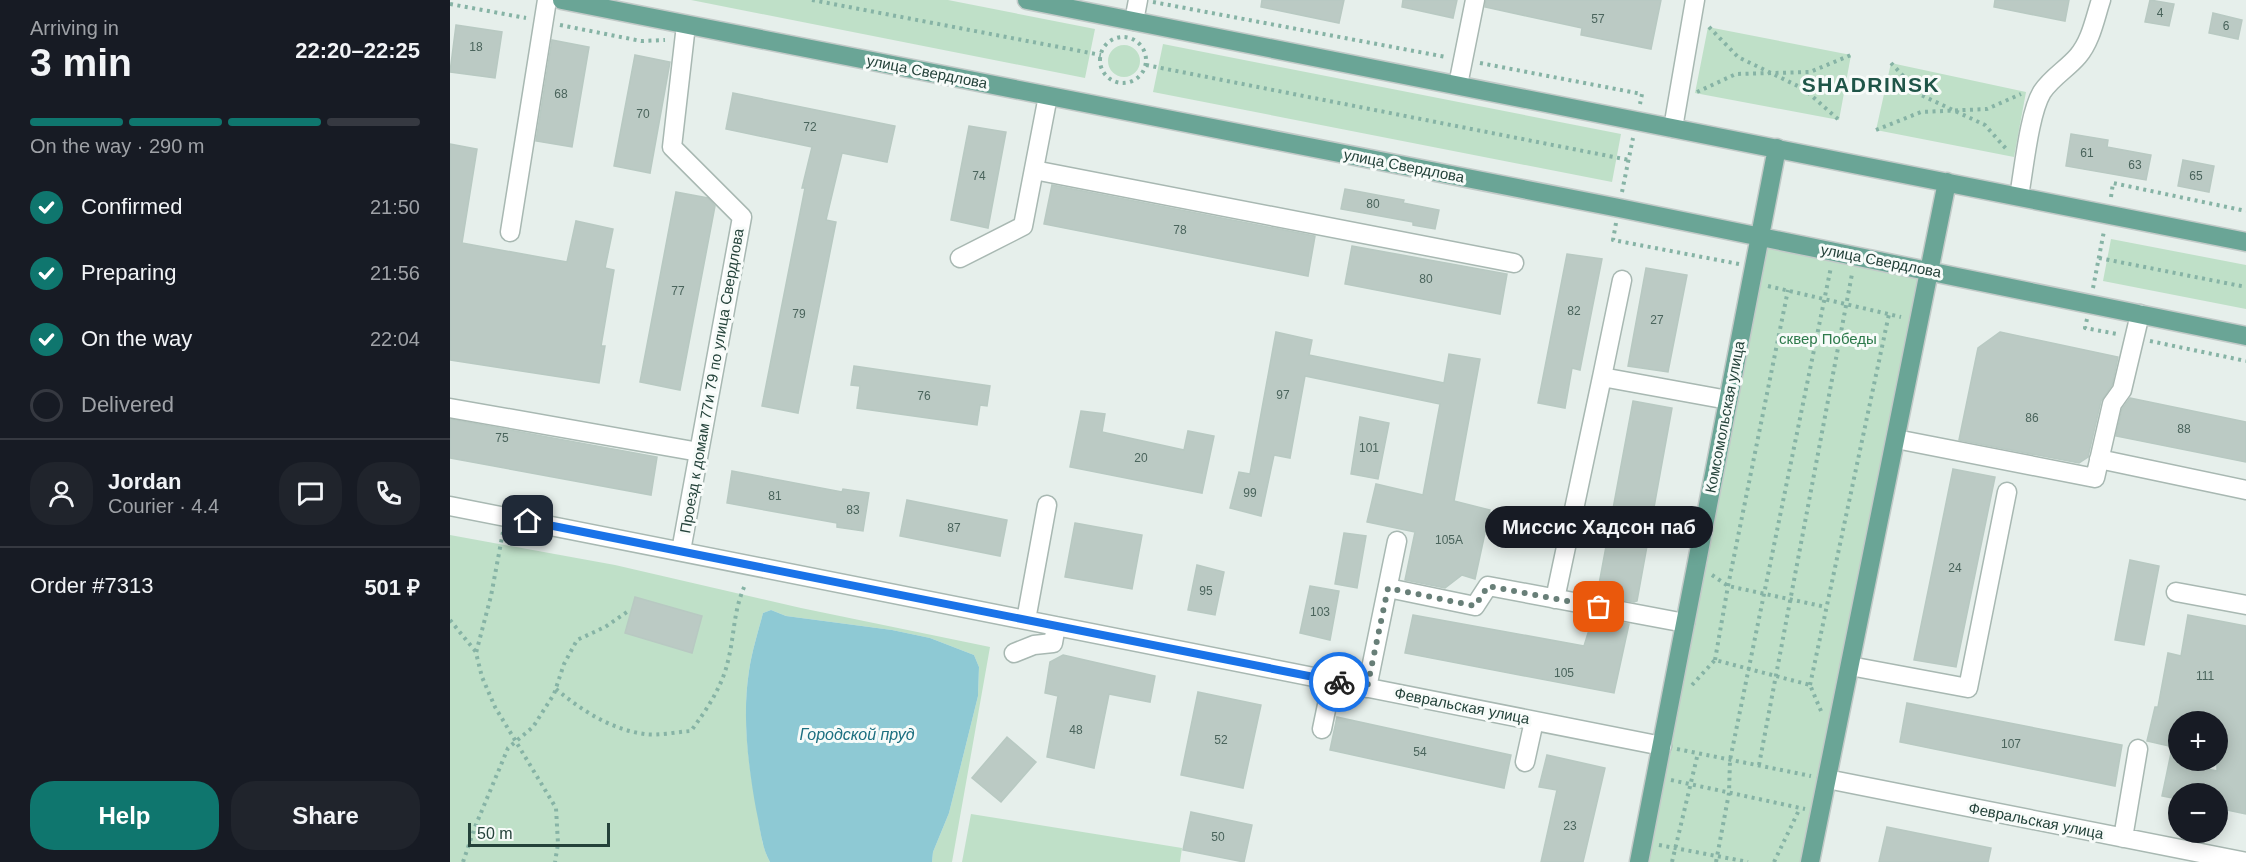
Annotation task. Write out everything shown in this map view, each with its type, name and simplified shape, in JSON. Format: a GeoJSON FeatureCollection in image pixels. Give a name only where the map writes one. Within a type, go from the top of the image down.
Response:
{"type":"FeatureCollection","features":[{"type":"Feature","properties":{"kind":"main road","name":"улица Свердлова"},"geometry":{"type":"LineString","coordinates":[[562,0],[1834,251],[2246,336]]}},
{"type":"Feature","properties":{"kind":"main road"},"geometry":{"type":"LineString","coordinates":[[1027,0],[2246,242]]}},
{"type":"Feature","properties":{"kind":"main road","name":"Комсомольская улица"},"geometry":{"type":"LineString","coordinates":[[1639,862],[1777,148]]}},
{"type":"Feature","properties":{"kind":"main road"},"geometry":{"type":"LineString","coordinates":[[1810,862],[1947,182]]}},
{"type":"Feature","properties":{"kind":"street"},"geometry":{"type":"LineString","coordinates":[[510,232],[547,0]]}},
{"type":"Feature","properties":{"kind":"street"},"geometry":{"type":"LineString","coordinates":[[1134,21],[1138,0]]}},
{"type":"Feature","properties":{"kind":"street"},"geometry":{"type":"LineString","coordinates":[[1458,85],[1474,0]]}},
{"type":"Feature","properties":{"kind":"street"},"geometry":{"type":"LineString","coordinates":[[1673,128],[1695,0]]}},
{"type":"Feature","properties":{"kind":"street"},"geometry":{"type":"LineString","coordinates":[[2019,196],[2034,111],[2042,93],[2053,78],[2080,55],[2089,39],[2101,0]]}},
{"type":"Feature","properties":{"kind":"street","name":"Проезд к домам 77и 79 по улица Свердлова"},"geometry":{"type":"LineString","coordinates":[[681,551],[742,217],[672,147],[686,25]]}},
{"type":"Feature","properties":{"kind":"street"},"geometry":{"type":"LineString","coordinates":[[960,258],[1023,226],[1048,96]]}},
{"type":"Feature","properties":{"kind":"street"},"geometry":{"type":"LineString","coordinates":[[1034,170],[1514,263]]}},
{"type":"Feature","properties":{"kind":"street"},"geometry":{"type":"LineString","coordinates":[[1555,599],[1622,280]]}},
{"type":"Feature","properties":{"kind":"street"},"geometry":{"type":"LineString","coordinates":[[1896,439],[2095,478],[2112,404],[2122,390],[2140,314]]}},
{"type":"Feature","properties":{"kind":"street"},"geometry":{"type":"LineString","coordinates":[[1602,377],[1728,400]]}},
{"type":"Feature","properties":{"kind":"street"},"geometry":{"type":"LineString","coordinates":[[450,408],[699,452]]}},
{"type":"Feature","properties":{"kind":"street"},"geometry":{"type":"LineString","coordinates":[[2099,459],[2246,490]]}},
{"type":"Feature","properties":{"kind":"street"},"geometry":{"type":"LineString","coordinates":[[1850,666],[1968,688],[2007,492]]}},
{"type":"Feature","properties":{"kind":"street"},"geometry":{"type":"LineString","coordinates":[[1026,620],[1047,505]]}},
{"type":"Feature","properties":{"kind":"street","name":"Февральская улица"},"geometry":{"type":"LineString","coordinates":[[450,506],[1662,746]]}},
{"type":"Feature","properties":{"kind":"street"},"geometry":{"type":"LineString","coordinates":[[1367,688],[1398,541]]}},
{"type":"Feature","properties":{"kind":"street"},"geometry":{"type":"LineString","coordinates":[[1388,588],[1475,606],[1488,586],[1685,623]]}},
{"type":"Feature","properties":{"kind":"street"},"geometry":{"type":"LineString","coordinates":[[2176,592],[2246,605]]}},
{"type":"Feature","properties":{"kind":"street"},"geometry":{"type":"LineString","coordinates":[[1014,653],[1034,645],[1053,643],[1056,626]]}},
{"type":"Feature","properties":{"kind":"street"},"geometry":{"type":"LineString","coordinates":[[1322,729],[1332,681]]}},
{"type":"Feature","properties":{"kind":"street"},"geometry":{"type":"LineString","coordinates":[[1526,762],[1534,721]]}},
{"type":"Feature","properties":{"kind":"street"},"geometry":{"type":"LineString","coordinates":[[2123,838],[2138,749]]}},
{"type":"Feature","properties":{"kind":"street","name":"Февральская улица"},"geometry":{"type":"LineString","coordinates":[[1827,779],[2246,862]]}},
{"type":"Feature","properties":{"kind":"path"},"geometry":{"type":"LineString","coordinates":[[812,0],[1101,55]]}},
{"type":"Feature","properties":{"kind":"path"},"geometry":{"type":"LineString","coordinates":[[1708,27],[1738,57],[1804,89],[1839,120]]}},
{"type":"Feature","properties":{"kind":"path"},"geometry":{"type":"LineString","coordinates":[[1125,37],[1132,39],[1143,48],[1146,65],[1135,80],[1121,84],[1108,78],[1103,72],[1100,65],[1101,55],[1111,40],[1125,37]]}},
{"type":"Feature","properties":{"kind":"path"},"geometry":{"type":"LineString","coordinates":[[1695,93],[1737,74],[1810,72],[1851,56]]}},
{"type":"Feature","properties":{"kind":"path"},"geometry":{"type":"LineString","coordinates":[[1891,63],[1921,95],[1985,125],[2013,157]]}},
{"type":"Feature","properties":{"kind":"path"},"geometry":{"type":"LineString","coordinates":[[1146,65],[1629,160]]}},
{"type":"Feature","properties":{"kind":"path"},"geometry":{"type":"LineString","coordinates":[[1876,130],[1921,112],[1988,109],[2026,92]]}},
{"type":"Feature","properties":{"kind":"path"},"geometry":{"type":"LineString","coordinates":[[2246,211],[2113,183],[2085,328],[2246,361]]}},
{"type":"Feature","properties":{"kind":"path"},"geometry":{"type":"LineString","coordinates":[[1717,862],[1729,793],[1730,760],[1834,251]]}},
{"type":"Feature","properties":{"kind":"path"},"geometry":{"type":"LineString","coordinates":[[1758,765],[1856,256]]}},
{"type":"Feature","properties":{"kind":"path"},"geometry":{"type":"LineString","coordinates":[[2099,258],[2246,287]]}},
{"type":"Feature","properties":{"kind":"path"},"geometry":{"type":"LineString","coordinates":[[1751,283],[1920,320]]}},
{"type":"Feature","properties":{"kind":"path"},"geometry":{"type":"LineString","coordinates":[[1691,687],[1715,660],[1788,290]]}},
{"type":"Feature","properties":{"kind":"path"},"geometry":{"type":"LineString","coordinates":[[1822,712],[1810,684],[1889,314]]}},
{"type":"Feature","properties":{"kind":"path"},"geometry":{"type":"LineString","coordinates":[[476,653],[491,596],[506,517]]}},
{"type":"Feature","properties":{"kind":"path"},"geometry":{"type":"LineString","coordinates":[[1697,564],[1728,586],[1827,607]]}},
{"type":"Feature","properties":{"kind":"path"},"geometry":{"type":"LineString","coordinates":[[556,689],[583,711],[608,723],[645,734],[691,731],[711,704],[728,662],[737,602],[753,566]]}},
{"type":"Feature","properties":{"kind":"path"},"geometry":{"type":"LineString","coordinates":[[463,862],[508,748],[533,727],[556,689],[564,664],[577,640],[605,627],[627,612]]}},
{"type":"Feature","properties":{"kind":"path"},"geometry":{"type":"LineString","coordinates":[[450,621],[476,653],[482,677],[495,707],[556,808],[558,844],[555,862]]}},
{"type":"Feature","properties":{"kind":"path"},"geometry":{"type":"LineString","coordinates":[[1715,660],[1810,684]]}},
{"type":"Feature","properties":{"kind":"path"},"geometry":{"type":"LineString","coordinates":[[1662,746],[1827,779]]}},
{"type":"Feature","properties":{"kind":"path"},"geometry":{"type":"LineString","coordinates":[[1672,862],[1698,753]]}},
{"type":"Feature","properties":{"kind":"path"},"geometry":{"type":"LineString","coordinates":[[1656,777],[1820,812]]}},
{"type":"Feature","properties":{"kind":"path"},"geometry":{"type":"LineString","coordinates":[[1774,862],[1800,808]]}},
{"type":"Feature","properties":{"kind":"path"},"geometry":{"type":"LineString","coordinates":[[1643,842],[1748,862]]}},
{"type":"Feature","properties":{"kind":"green space"},"geometry":{"type":"Polygon","coordinates":[[[691,0],[948,0],[1095,29],[1085,78],[691,0]]]}},
{"type":"Feature","properties":{"kind":"green space"},"geometry":{"type":"Polygon","coordinates":[[[1708,27],[1851,55],[1839,120],[1695,93],[1708,27]]]}},
{"type":"Feature","properties":{"kind":"green space"},"geometry":{"type":"Polygon","coordinates":[[[1163,44],[1621,134],[1612,182],[1153,92],[1163,44]]]}},
{"type":"Feature","properties":{"kind":"green space"},"geometry":{"type":"Polygon","coordinates":[[[1124,45],[1136,49],[1140,61],[1136,73],[1124,77],[1112,73],[1108,61],[1112,49],[1124,45]]]}},
{"type":"Feature","properties":{"kind":"green space"},"geometry":{"type":"Polygon","coordinates":[[[1891,63],[2026,92],[2014,157],[1876,130],[1891,63]]]}},
{"type":"Feature","properties":{"kind":"green space","name":"сквер Победы"},"geometry":{"type":"Polygon","coordinates":[[[1760,237],[1929,270],[1810,862],[1639,862],[1760,237]]]}},
{"type":"Feature","properties":{"kind":"green space"},"geometry":{"type":"Polygon","coordinates":[[[2111,239],[2246,265],[2246,309],[2103,281],[2111,239]]]}},
{"type":"Feature","properties":{"kind":"green space"},"geometry":{"type":"Polygon","coordinates":[[[450,535],[615,565],[801,608],[990,647],[952,862],[932,862],[933,852],[949,813],[978,696],[979,667],[974,655],[930,638],[892,630],[786,616],[771,610],[763,613],[755,642],[749,671],[746,705],[751,775],[763,843],[770,862],[450,862],[450,535]]]}},
{"type":"Feature","properties":{"kind":"green space"},"geometry":{"type":"Polygon","coordinates":[[[971,814],[1182,848],[1180,862],[962,862],[971,814]]]}},
{"type":"Feature","properties":{"kind":"water","name":"Городской пруд"},"geometry":{"type":"Polygon","coordinates":[[[771,610],[786,616],[892,630],[930,638],[974,655],[979,667],[978,696],[949,813],[933,852],[932,862],[770,862],[763,843],[753,792],[748,757],[746,705],[749,671],[755,642],[763,613],[771,610]]]}},
{"type":"Feature","properties":{"kind":"building"},"geometry":{"type":"Polygon","coordinates":[[[1262,0],[1344,0],[1339,23],[1261,7],[1262,0]]]}},
{"type":"Feature","properties":{"kind":"building"},"geometry":{"type":"Polygon","coordinates":[[[1403,0],[1457,0],[1453,18],[1402,7],[1403,0]]]}},
{"type":"Feature","properties":{"kind":"building"},"geometry":{"type":"Polygon","coordinates":[[[1486,0],[1661,0],[1651,49],[1581,35],[1582,28],[1485,7],[1486,0]]]}},
{"type":"Feature","properties":{"kind":"building"},"geometry":{"type":"Polygon","coordinates":[[[1995,0],[2069,0],[2065,21],[1994,7],[1995,0]]]}},
{"type":"Feature","properties":{"kind":"building"},"geometry":{"type":"Polygon","coordinates":[[[2150,0],[2174,4],[2169,26],[2145,22],[2150,0]]]}},
{"type":"Feature","properties":{"kind":"building"},"geometry":{"type":"Polygon","coordinates":[[[2213,13],[2242,20],[2238,39],[2209,33],[2213,13]]]}},
{"type":"Feature","properties":{"kind":"building"},"geometry":{"type":"Polygon","coordinates":[[[456,25],[502,32],[495,78],[450,72],[456,25]]]}},
{"type":"Feature","properties":{"kind":"building"},"geometry":{"type":"Polygon","coordinates":[[[552,40],[589,47],[572,147],[536,141],[552,40]]]}},
{"type":"Feature","properties":{"kind":"building"},"geometry":{"type":"Polygon","coordinates":[[[635,55],[670,62],[650,173],[614,166],[635,55]]]}},
{"type":"Feature","properties":{"kind":"building"},"geometry":{"type":"Polygon","coordinates":[[[733,93],[895,126],[887,162],[842,153],[826,220],[836,222],[798,413],[762,406],[805,188],[802,188],[812,147],[726,129],[733,93]]]}},
{"type":"Feature","properties":{"kind":"building"},"geometry":{"type":"Polygon","coordinates":[[[969,126],[1006,132],[988,228],[951,220],[969,126]]]}},
{"type":"Feature","properties":{"kind":"building"},"geometry":{"type":"Polygon","coordinates":[[[2071,134],[2108,140],[2107,147],[2151,155],[2146,180],[2066,166],[2071,134]]]}},
{"type":"Feature","properties":{"kind":"building"},"geometry":{"type":"Polygon","coordinates":[[[450,144],[477,149],[462,243],[567,262],[576,221],[613,229],[605,268],[614,270],[601,346],[605,346],[599,383],[450,360],[450,144]]]}},
{"type":"Feature","properties":{"kind":"building"},"geometry":{"type":"Polygon","coordinates":[[[2183,160],[2214,166],[2209,192],[2178,186],[2183,160]]]}},
{"type":"Feature","properties":{"kind":"building"},"geometry":{"type":"Polygon","coordinates":[[[1052,185],[1315,236],[1308,276],[1044,224],[1052,185]]]}},
{"type":"Feature","properties":{"kind":"building"},"geometry":{"type":"Polygon","coordinates":[[[1345,189],[1404,200],[1403,203],[1439,210],[1435,229],[1413,225],[1413,222],[1341,209],[1345,189]]]}},
{"type":"Feature","properties":{"kind":"building"},"geometry":{"type":"Polygon","coordinates":[[[676,192],[708,198],[715,206],[680,390],[640,382],[676,192]]]}},
{"type":"Feature","properties":{"kind":"building"},"geometry":{"type":"Polygon","coordinates":[[[1352,246],[1507,274],[1500,314],[1345,284],[1352,246]]]}},
{"type":"Feature","properties":{"kind":"building"},"geometry":{"type":"Polygon","coordinates":[[[1567,254],[1602,259],[1580,370],[1572,368],[1565,408],[1538,403],[1567,254]]]}},
{"type":"Feature","properties":{"kind":"building"},"geometry":{"type":"Polygon","coordinates":[[[1646,268],[1687,275],[1668,372],[1628,366],[1646,268]]]}},
{"type":"Feature","properties":{"kind":"building"},"geometry":{"type":"Polygon","coordinates":[[[1276,332],[1312,340],[1309,355],[1444,383],[1449,354],[1480,359],[1454,501],[1490,510],[1475,579],[1462,575],[1445,588],[1405,580],[1415,532],[1367,522],[1376,484],[1423,495],[1440,404],[1305,376],[1290,458],[1274,455],[1261,516],[1230,508],[1239,472],[1250,474],[1276,332]]]}},
{"type":"Feature","properties":{"kind":"building"},"geometry":{"type":"Polygon","coordinates":[[[2000,332],[2118,357],[2112,385],[2101,401],[2088,457],[2079,463],[1959,440],[1978,348],[2000,332]]]}},
{"type":"Feature","properties":{"kind":"building"},"geometry":{"type":"Polygon","coordinates":[[[854,366],[990,386],[987,406],[980,405],[977,425],[857,408],[860,386],[851,385],[854,366]]]}},
{"type":"Feature","properties":{"kind":"building"},"geometry":{"type":"Polygon","coordinates":[[[2130,398],[2246,422],[2246,462],[2116,436],[2122,409],[2130,398]]]}},
{"type":"Feature","properties":{"kind":"building"},"geometry":{"type":"Polygon","coordinates":[[[1633,401],[1672,408],[1637,601],[1634,602],[1597,595],[1633,401]]]}},
{"type":"Feature","properties":{"kind":"building"},"geometry":{"type":"Polygon","coordinates":[[[1081,411],[1105,414],[1102,432],[1184,450],[1188,431],[1214,436],[1202,493],[1070,467],[1081,411]]]}},
{"type":"Feature","properties":{"kind":"building"},"geometry":{"type":"Polygon","coordinates":[[[1360,417],[1389,423],[1378,479],[1351,474],[1360,417]]]}},
{"type":"Feature","properties":{"kind":"building"},"geometry":{"type":"Polygon","coordinates":[[[450,419],[657,457],[651,495],[450,458],[450,419]]]}},
{"type":"Feature","properties":{"kind":"building"},"geometry":{"type":"Polygon","coordinates":[[[1953,469],[1995,477],[1956,667],[1914,660],[1953,469]]]}},
{"type":"Feature","properties":{"kind":"building"},"geometry":{"type":"Polygon","coordinates":[[[732,471],[842,492],[843,489],[869,493],[863,531],[837,527],[837,523],[727,503],[732,471]]]}},
{"type":"Feature","properties":{"kind":"building"},"geometry":{"type":"Polygon","coordinates":[[[907,500],[1007,520],[1000,556],[900,536],[907,500]]]}},
{"type":"Feature","properties":{"kind":"building"},"geometry":{"type":"Polygon","coordinates":[[[1075,523],[1142,535],[1132,589],[1065,577],[1075,523]]]}},
{"type":"Feature","properties":{"kind":"building"},"geometry":{"type":"Polygon","coordinates":[[[1344,533],[1366,536],[1357,588],[1335,584],[1344,533]]]}},
{"type":"Feature","properties":{"kind":"building"},"geometry":{"type":"Polygon","coordinates":[[[2130,560],[2159,566],[2144,645],[2115,640],[2130,560]]]}},
{"type":"Feature","properties":{"kind":"building"},"geometry":{"type":"Polygon","coordinates":[[[1197,565],[1224,572],[1215,615],[1188,610],[1197,565]]]}},
{"type":"Feature","properties":{"kind":"building"},"geometry":{"type":"Polygon","coordinates":[[[1310,586],[1339,591],[1330,640],[1300,633],[1310,586]]]}},
{"type":"Feature","properties":{"kind":"building"},"geometry":{"type":"Polygon","coordinates":[[[635,597],[702,616],[692,653],[625,633],[635,597]]]}},
{"type":"Feature","properties":{"kind":"building"},"geometry":{"type":"Polygon","coordinates":[[[1413,615],[1584,646],[1593,617],[1629,624],[1614,693],[1405,653],[1413,615]]]}},
{"type":"Feature","properties":{"kind":"building"},"geometry":{"type":"Polygon","coordinates":[[[2188,615],[2246,626],[2246,814],[2228,810],[2228,783],[2168,783],[2168,797],[2162,796],[2168,767],[2168,771],[2228,771],[2228,711],[2168,711],[2168,746],[2147,741],[2155,707],[2158,707],[2168,653],[2181,656],[2188,615]]]}},
{"type":"Feature","properties":{"kind":"building"},"geometry":{"type":"Polygon","coordinates":[[[1063,655],[1155,676],[1150,702],[1109,694],[1094,768],[1047,757],[1058,696],[1045,693],[1050,662],[1063,655]]]}},
{"type":"Feature","properties":{"kind":"building"},"geometry":{"type":"Polygon","coordinates":[[[1198,692],[1261,705],[1243,788],[1181,775],[1198,692]]]}},
{"type":"Feature","properties":{"kind":"building"},"geometry":{"type":"Polygon","coordinates":[[[1907,703],[2122,745],[2115,786],[1900,742],[1907,703]]]}},
{"type":"Feature","properties":{"kind":"building"},"geometry":{"type":"Polygon","coordinates":[[[1337,717],[1511,755],[1504,788],[1330,750],[1337,717]]]}},
{"type":"Feature","properties":{"kind":"building"},"geometry":{"type":"Polygon","coordinates":[[[1007,737],[1036,762],[1001,802],[972,778],[1007,737]]]}},
{"type":"Feature","properties":{"kind":"building"},"geometry":{"type":"Polygon","coordinates":[[[1547,755],[1605,768],[1583,862],[1541,862],[1557,790],[1539,787],[1547,755]]]}},
{"type":"Feature","properties":{"kind":"building"},"geometry":{"type":"Polygon","coordinates":[[[1191,812],[1252,825],[1244,862],[1183,850],[1191,812]]]}},
{"type":"Feature","properties":{"kind":"building"},"geometry":{"type":"Polygon","coordinates":[[[1887,827],[1991,848],[1988,862],[1879,862],[1887,827]]]}},
{"type":"Feature","properties":{"kind":"way so far"},"geometry":{"type":"LineString","coordinates":[[1339,682],[1367,688],[1388,588],[1475,606],[1488,586],[1599,607]]}},
{"type":"Feature","properties":{"kind":"place","name":"Миссис Хадсон паб"},"geometry":{"type":"Point","coordinates":[1599,607]}},
{"type":"Feature","properties":{"kind":"district","name":"SHADRINSK"},"geometry":{"type":"Point","coordinates":[1871,85]}},
{"type":"Feature","properties":{"kind":"route"},"geometry":{"type":"LineString","coordinates":[[528,521],[1339,682]]}}]}
